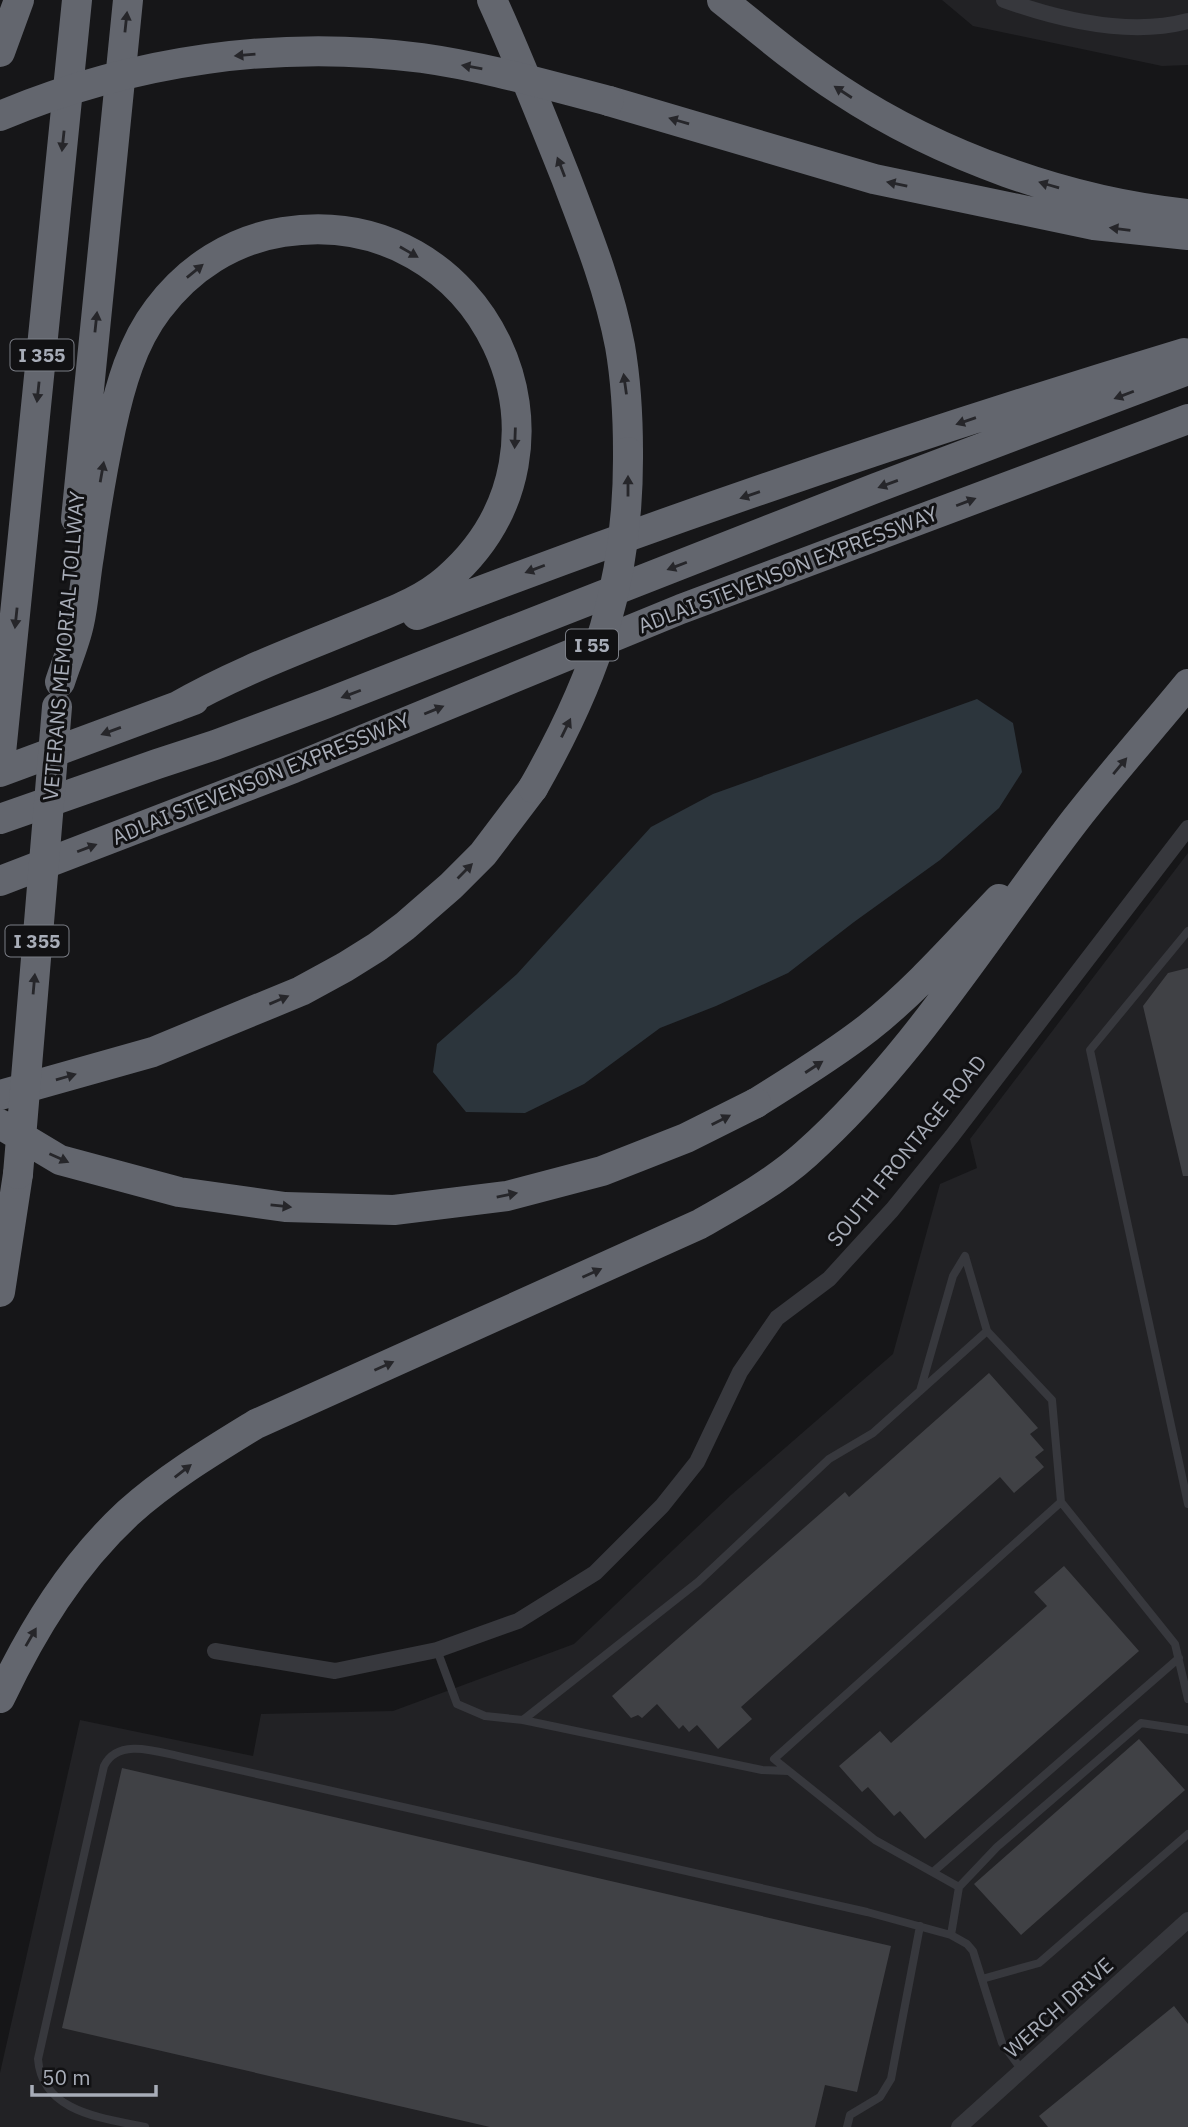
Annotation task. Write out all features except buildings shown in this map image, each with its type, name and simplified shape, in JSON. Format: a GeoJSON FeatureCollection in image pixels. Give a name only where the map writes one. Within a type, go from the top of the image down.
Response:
{"type":"FeatureCollection","features":[{"type":"Feature","properties":{"kind":"highway"},"geometry":{"type":"LineString","coordinates":[[0,52],[19,0]]}},
{"type":"Feature","properties":{"kind":"highway","name":"I 355"},"geometry":{"type":"LineString","coordinates":[[0,763],[78,0]]}},
{"type":"Feature","properties":{"kind":"highway","name":"VETERANS MEMORIAL TOLLWAY"},"geometry":{"type":"LineString","coordinates":[[0,1292],[18,1174],[58,695],[128,0]]}},
{"type":"Feature","properties":{"kind":"highway"},"geometry":{"type":"LineString","coordinates":[[0,1095],[153,1052],[301,991],[377,947],[451,886],[483,854],[533,788],[585,686],[608,619],[623,549],[629,496],[627,399],[620,345],[587,233],[521,63],[492,0]]}},
{"type":"Feature","properties":{"kind":"highway"},"geometry":{"type":"LineString","coordinates":[[722,0],[829,83],[870,110],[916,134],[1004,171],[1044,184],[1131,205],[1188,214]]}},
{"type":"Feature","properties":{"kind":"highway"},"geometry":{"type":"LineString","coordinates":[[0,116],[89,84],[216,58],[300,51],[375,53],[496,71],[609,101],[874,179],[1094,225],[1188,235]]}},
{"type":"Feature","properties":{"kind":"highway"},"geometry":{"type":"LineString","coordinates":[[58,695],[79,625],[95,513],[115,408],[140,335],[156,312],[191,272],[240,244],[266,235],[315,228],[337,229],[396,244],[442,273],[464,293],[495,337],[503,354],[511,380],[516,435],[514,463],[496,518],[469,558],[445,581],[412,602],[210,687],[176,707]]}},
{"type":"Feature","properties":{"kind":"highway"},"geometry":{"type":"LineString","coordinates":[[0,772],[572,555],[1030,400],[1188,351]]}},
{"type":"Feature","properties":{"kind":"highway","name":"ADLAI STEVENSON EXPRESSWAY"},"geometry":{"type":"LineString","coordinates":[[0,819],[215,746],[876,488],[993,446],[1188,370]]}},
{"type":"Feature","properties":{"kind":"highway","name":"ADLAI STEVENSON EXPRESSWAY"},"geometry":{"type":"LineString","coordinates":[[0,881],[294,768],[681,609],[1188,419]]}},
{"type":"Feature","properties":{"kind":"highway"},"geometry":{"type":"LineString","coordinates":[[0,1125],[60,1160],[179,1192],[285,1206],[394,1210],[507,1196],[602,1171],[685,1139],[756,1103],[818,1064],[870,1026],[931,970],[1076,818],[1188,684]]}},
{"type":"Feature","properties":{"kind":"highway"},"geometry":{"type":"LineString","coordinates":[[0,1698],[49,1606],[90,1552],[129,1513],[195,1462],[256,1424],[700,1224],[767,1184],[805,1155],[866,1096],[942,1004],[1076,818]]}},
{"type":"Feature","properties":{"kind":"street"},"geometry":{"type":"LineString","coordinates":[[1004,0],[1106,26],[1144,27],[1188,21]]}},
{"type":"Feature","properties":{"kind":"street","name":"SOUTH FRONTAGE ROAD"},"geometry":{"type":"LineString","coordinates":[[215,1651],[335,1671],[437,1650],[518,1621],[595,1573],[662,1506],[697,1462],[740,1372],[777,1318],[829,1279],[892,1210],[1188,828]]}},
{"type":"Feature","properties":{"kind":"street","name":"WERCH DRIVE"},"geometry":{"type":"LineString","coordinates":[[959,2127],[1188,1920]]}},
{"type":"Feature","properties":{"kind":"lane"},"geometry":{"type":"LineString","coordinates":[[1188,931],[1090,1050],[1188,1504]]}},
{"type":"Feature","properties":{"kind":"lane"},"geometry":{"type":"LineString","coordinates":[[920,1391],[953,1276],[965,1256],[987,1331],[1052,1400],[1061,1502],[1175,1644],[1188,1699]]}},
{"type":"Feature","properties":{"kind":"lane"},"geometry":{"type":"LineString","coordinates":[[523,1720],[698,1582],[830,1460],[873,1433],[987,1331]]}},
{"type":"Feature","properties":{"kind":"lane"},"geometry":{"type":"LineString","coordinates":[[959,1887],[875,1840],[774,1759],[1061,1502]]}},
{"type":"Feature","properties":{"kind":"lane"},"geometry":{"type":"LineString","coordinates":[[437,1650],[457,1704],[485,1716],[523,1720],[762,1770],[789,1771]]}},
{"type":"Feature","properties":{"kind":"lane"},"geometry":{"type":"LineString","coordinates":[[933,1872],[1179,1658]]}},
{"type":"Feature","properties":{"kind":"lane"},"geometry":{"type":"LineString","coordinates":[[951,1935],[959,1887],[997,1847],[1141,1723],[1188,1730]]}},
{"type":"Feature","properties":{"kind":"lane"},"geometry":{"type":"LineString","coordinates":[[145,2127],[90,2115],[56,2098],[42,2080],[38,2059],[104,1766],[107,1759],[118,1751],[129,1748],[182,1757],[535,1836],[867,1912],[951,1935],[967,1944],[972,1951],[1002,2043],[1021,2069]]}},
{"type":"Feature","properties":{"kind":"lane"},"geometry":{"type":"LineString","coordinates":[[982,1979],[1039,1963],[1188,1834]]}},
{"type":"Feature","properties":{"kind":"lane"},"geometry":{"type":"LineString","coordinates":[[847,2127],[850,2115],[880,2097],[891,2079],[920,1926]]}},
{"type":"Feature","properties":{"kind":"shaded area"},"geometry":{"type":"Polygon","coordinates":[[[942,0],[1188,0],[1188,65],[1162,66],[973,26],[942,0]]]}},
{"type":"Feature","properties":{"kind":"shaded area"},"geometry":{"type":"Polygon","coordinates":[[[977,699],[1013,723],[1022,772],[999,808],[940,860],[788,973],[660,1028],[584,1084],[525,1113],[466,1112],[433,1072],[437,1044],[517,974],[651,827],[713,794],[977,699]]]}},
{"type":"Feature","properties":{"kind":"shaded area"},"geometry":{"type":"Polygon","coordinates":[[[1188,853],[1188,2127],[0,2127],[0,2073],[80,1720],[253,1756],[261,1714],[393,1711],[574,1644],[731,1495],[893,1354],[940,1184],[977,1168],[970,1139],[1188,853]]]}}]}
